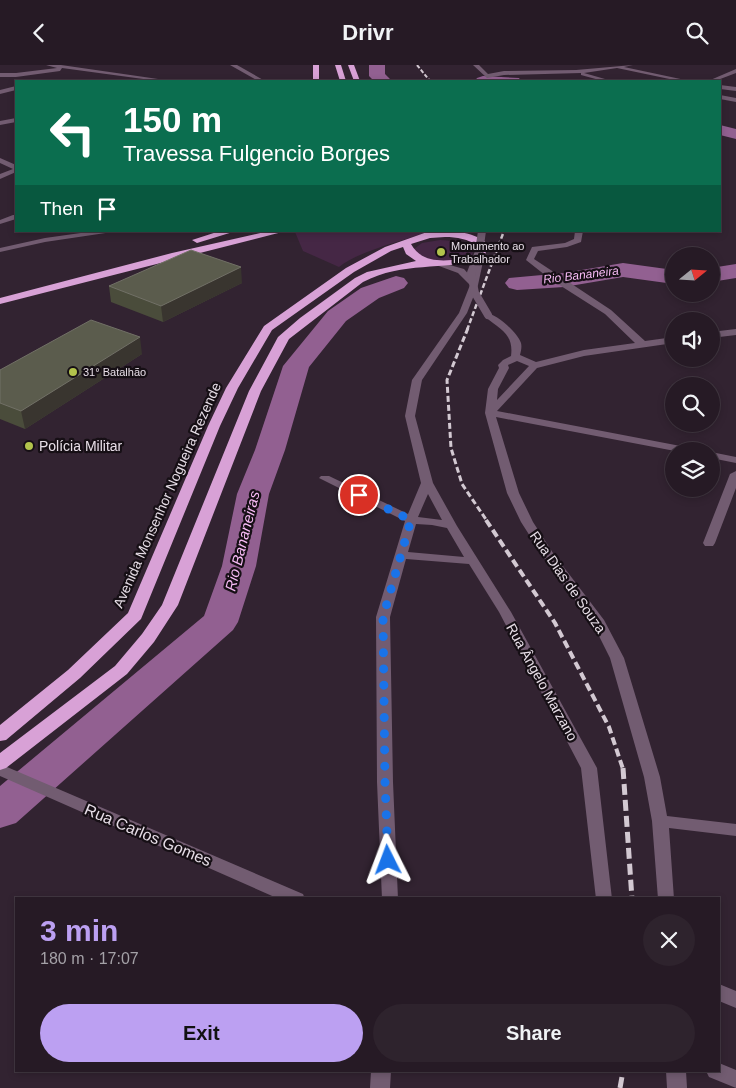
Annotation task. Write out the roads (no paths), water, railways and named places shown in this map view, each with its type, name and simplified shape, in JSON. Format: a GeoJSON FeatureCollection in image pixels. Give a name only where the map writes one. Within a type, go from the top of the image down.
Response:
{"type":"FeatureCollection","features":[{"type":"Feature","properties":{"kind":"highway"},"geometry":{"type":"LineString","coordinates":[[338,65],[343,80]]}},
{"type":"Feature","properties":{"kind":"highway"},"geometry":{"type":"LineString","coordinates":[[351,65],[356,80]]}},
{"type":"Feature","properties":{"kind":"highway"},"geometry":{"type":"LineString","coordinates":[[316,66],[316,80]]}},
{"type":"Feature","properties":{"kind":"highway"},"geometry":{"type":"LineString","coordinates":[[0,294],[228,232]]}},
{"type":"Feature","properties":{"kind":"highway"},"geometry":{"type":"LineString","coordinates":[[0,301],[172,256],[278,232]]}},
{"type":"Feature","properties":{"kind":"highway"},"geometry":{"type":"LineString","coordinates":[[3,769],[121,670],[170,605],[254,391],[284,337],[359,280],[371,274],[387,268],[461,262],[480,257],[484,245],[476,232]]}},
{"type":"Feature","properties":{"kind":"highway","name":"Avenida Monsenhor Nogueira Rezende"},"geometry":{"type":"LineString","coordinates":[[0,735],[74,674],[136,615],[214,426],[232,388],[268,328],[280,317],[350,270],[388,249],[435,233],[468,237],[484,245]]}},
{"type":"Feature","properties":{"kind":"highway"},"geometry":{"type":"LineString","coordinates":[[405,243],[407,250],[412,255],[432,263]]}},
{"type":"Feature","properties":{"kind":"highway"},"geometry":{"type":"LineString","coordinates":[[232,388],[254,391]]}},
{"type":"Feature","properties":{"kind":"highway"},"geometry":{"type":"LineString","coordinates":[[175,522],[203,524]]}},
{"type":"Feature","properties":{"kind":"street"},"geometry":{"type":"LineString","coordinates":[[49,65],[66,69],[160,80]]}},
{"type":"Feature","properties":{"kind":"street"},"geometry":{"type":"LineString","coordinates":[[233,65],[260,80]]}},
{"type":"Feature","properties":{"kind":"street"},"geometry":{"type":"LineString","coordinates":[[476,65],[485,79],[504,73],[576,72],[630,65]]}},
{"type":"Feature","properties":{"kind":"street"},"geometry":{"type":"LineString","coordinates":[[557,65],[605,80]]}},
{"type":"Feature","properties":{"kind":"street"},"geometry":{"type":"LineString","coordinates":[[614,67],[681,80]]}},
{"type":"Feature","properties":{"kind":"street"},"geometry":{"type":"LineString","coordinates":[[0,75],[66,69]]}},
{"type":"Feature","properties":{"kind":"street"},"geometry":{"type":"LineString","coordinates":[[714,80],[736,71]]}},
{"type":"Feature","properties":{"kind":"street"},"geometry":{"type":"LineString","coordinates":[[721,87],[736,89]]}},
{"type":"Feature","properties":{"kind":"street"},"geometry":{"type":"LineString","coordinates":[[0,92],[15,89]]}},
{"type":"Feature","properties":{"kind":"street"},"geometry":{"type":"LineString","coordinates":[[721,97],[736,100]]}},
{"type":"Feature","properties":{"kind":"street"},"geometry":{"type":"LineString","coordinates":[[0,123],[15,120]]}},
{"type":"Feature","properties":{"kind":"street"},"geometry":{"type":"LineString","coordinates":[[0,160],[15,168]]}},
{"type":"Feature","properties":{"kind":"street"},"geometry":{"type":"LineString","coordinates":[[0,177],[15,170]]}},
{"type":"Feature","properties":{"kind":"street"},"geometry":{"type":"LineString","coordinates":[[0,222],[15,217]]}},
{"type":"Feature","properties":{"kind":"street"},"geometry":{"type":"LineString","coordinates":[[0,250],[45,239],[106,232]]}},
{"type":"Feature","properties":{"kind":"street"},"geometry":{"type":"LineString","coordinates":[[482,232],[479,252],[471,273],[475,293],[488,315],[512,334],[517,345],[515,358]]}},
{"type":"Feature","properties":{"kind":"street"},"geometry":{"type":"LineString","coordinates":[[579,232],[578,240],[568,245],[535,249],[530,260],[608,312],[642,344]]}},
{"type":"Feature","properties":{"kind":"street","name":"Rua Ângelo Marzano"},"geometry":{"type":"LineString","coordinates":[[480,257],[474,285],[463,313],[417,381],[410,416],[427,483],[450,526],[504,612],[589,768],[604,897]]}},
{"type":"Feature","properties":{"kind":"street"},"geometry":{"type":"LineString","coordinates":[[432,263],[461,271],[474,285]]}},
{"type":"Feature","properties":{"kind":"street"},"geometry":{"type":"LineString","coordinates":[[720,334],[736,332]]}},
{"type":"Feature","properties":{"kind":"street"},"geometry":{"type":"LineString","coordinates":[[504,368],[522,373],[584,353],[665,341]]}},
{"type":"Feature","properties":{"kind":"street"},"geometry":{"type":"LineString","coordinates":[[490,413],[493,389],[504,368],[504,361],[515,358],[528,360],[533,368]]}},
{"type":"Feature","properties":{"kind":"street"},"geometry":{"type":"LineString","coordinates":[[490,413],[533,368]]}},
{"type":"Feature","properties":{"kind":"street"},"geometry":{"type":"LineString","coordinates":[[490,413],[665,446]]}},
{"type":"Feature","properties":{"kind":"street","name":"Rua Dias de Souza"},"geometry":{"type":"LineString","coordinates":[[490,413],[513,493],[527,522],[548,555],[599,623],[617,658],[652,777],[660,821],[666,897]]}},
{"type":"Feature","properties":{"kind":"street"},"geometry":{"type":"LineString","coordinates":[[720,457],[736,460]]}},
{"type":"Feature","properties":{"kind":"street"},"geometry":{"type":"LineString","coordinates":[[709,543],[736,474]]}},
{"type":"Feature","properties":{"kind":"street"},"geometry":{"type":"LineString","coordinates":[[325,478],[411,520],[432,521],[450,526]]}},
{"type":"Feature","properties":{"kind":"street"},"geometry":{"type":"LineString","coordinates":[[390,897],[385,782],[383,617],[411,520],[427,483]]}},
{"type":"Feature","properties":{"kind":"street"},"geometry":{"type":"LineString","coordinates":[[400,555],[472,561]]}},
{"type":"Feature","properties":{"kind":"street","name":"Rua Carlos Gomes"},"geometry":{"type":"LineString","coordinates":[[3,769],[51,793],[292,897]]}},
{"type":"Feature","properties":{"kind":"street"},"geometry":{"type":"LineString","coordinates":[[660,821],[736,830]]}},
{"type":"Feature","properties":{"kind":"street"},"geometry":{"type":"LineString","coordinates":[[720,993],[736,1001]]}},
{"type":"Feature","properties":{"kind":"street"},"geometry":{"type":"LineString","coordinates":[[380,1088],[381,1072]]}},
{"type":"Feature","properties":{"kind":"street"},"geometry":{"type":"LineString","coordinates":[[676,1072],[677,1088]]}},
{"type":"Feature","properties":{"kind":"street"},"geometry":{"type":"LineString","coordinates":[[718,1072],[736,1079]]}},
{"type":"Feature","properties":{"kind":"waterway","name":"Rio Bananeira"},"geometry":{"type":"LineString","coordinates":[[377,65],[377,76],[383,80]]}},
{"type":"Feature","properties":{"kind":"waterway","name":"Rio Bananeira"},"geometry":{"type":"LineString","coordinates":[[721,130],[736,134]]}},
{"type":"Feature","properties":{"kind":"waterway","name":"Rio Bananeira"},"geometry":{"type":"LineString","coordinates":[[517,283],[564,280],[623,270],[665,276]]}},
{"type":"Feature","properties":{"kind":"waterway","name":"Rio Bananeira"},"geometry":{"type":"LineString","coordinates":[[720,274],[736,271]]}},
{"type":"Feature","properties":{"kind":"waterway","name":"Rio Bananeiras"},"geometry":{"type":"LineString","coordinates":[[0,811],[220,622],[239,566],[253,494],[270,450],[296,366],[337,316],[370,293],[396,283]]}},
{"type":"Feature","properties":{"kind":"railway"},"geometry":{"type":"LineString","coordinates":[[417,65],[429,80]]}},
{"type":"Feature","properties":{"kind":"railway"},"geometry":{"type":"LineString","coordinates":[[467,330],[504,232]]}},
{"type":"Feature","properties":{"kind":"railway"},"geometry":{"type":"LineString","coordinates":[[468,328],[447,380],[451,448],[462,484],[487,521]]}},
{"type":"Feature","properties":{"kind":"railway"},"geometry":{"type":"LineString","coordinates":[[486,520],[555,623],[609,727],[623,769]]}},
{"type":"Feature","properties":{"kind":"railway"},"geometry":{"type":"LineString","coordinates":[[623,768],[632,897]]}},
{"type":"Feature","properties":{"kind":"railway"},"geometry":{"type":"LineString","coordinates":[[620,1088],[623,1072]]}},
{"type":"Feature","properties":{"kind":"place","name":"Monumento ao Trabalhador"},"geometry":{"type":"Point","coordinates":[441,252]}},
{"type":"Feature","properties":{"kind":"place","name":"31° Batalhão"},"geometry":{"type":"Point","coordinates":[73,372]}},
{"type":"Feature","properties":{"kind":"place","name":"Polícia Militar"},"geometry":{"type":"Point","coordinates":[29,446]}}]}
